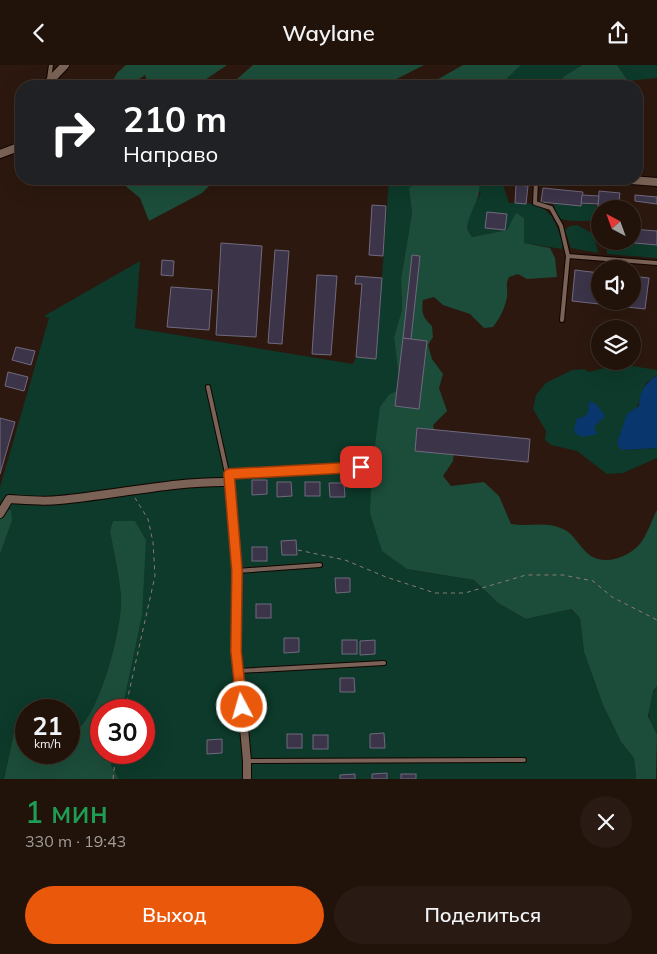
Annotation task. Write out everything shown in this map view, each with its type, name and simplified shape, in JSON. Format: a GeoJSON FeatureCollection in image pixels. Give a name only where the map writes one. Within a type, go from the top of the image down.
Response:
{"type":"FeatureCollection","features":[{"type":"Feature","properties":{"kind":"street"},"geometry":{"type":"LineString","coordinates":[[50,80],[65,65]]}},
{"type":"Feature","properties":{"kind":"street"},"geometry":{"type":"LineString","coordinates":[[0,154],[15,148]]}},
{"type":"Feature","properties":{"kind":"street"},"geometry":{"type":"LineString","coordinates":[[643,181],[657,182]]}},
{"type":"Feature","properties":{"kind":"street"},"geometry":{"type":"LineString","coordinates":[[0,514],[9,499],[58,500],[120,491],[212,482],[229,478],[237,571],[238,671],[247,779]]}},
{"type":"Feature","properties":{"kind":"lane"},"geometry":{"type":"LineString","coordinates":[[48,80],[51,65]]}},
{"type":"Feature","properties":{"kind":"lane"},"geometry":{"type":"LineString","coordinates":[[536,185],[535,203],[552,208],[561,226],[568,256],[562,320]]}},
{"type":"Feature","properties":{"kind":"lane"},"geometry":{"type":"LineString","coordinates":[[568,256],[657,263]]}},
{"type":"Feature","properties":{"kind":"lane"},"geometry":{"type":"LineString","coordinates":[[208,387],[229,478],[361,467]]}},
{"type":"Feature","properties":{"kind":"lane"},"geometry":{"type":"LineString","coordinates":[[237,571],[320,565]]}},
{"type":"Feature","properties":{"kind":"lane"},"geometry":{"type":"LineString","coordinates":[[238,671],[384,663]]}},
{"type":"Feature","properties":{"kind":"lane"},"geometry":{"type":"LineString","coordinates":[[247,761],[524,760]]}},
{"type":"Feature","properties":{"kind":"path"},"geometry":{"type":"LineString","coordinates":[[120,491],[135,498],[148,519],[153,542],[155,575],[127,699]]}},
{"type":"Feature","properties":{"kind":"path"},"geometry":{"type":"LineString","coordinates":[[298,550],[345,559],[386,577],[435,593],[466,593],[526,575],[563,575],[593,581],[612,597],[657,620]]}},
{"type":"Feature","properties":{"kind":"path"},"geometry":{"type":"LineString","coordinates":[[113,779],[115,764]]}},
{"type":"Feature","properties":{"kind":"green space"},"geometry":{"type":"Polygon","coordinates":[[[126,65],[227,65],[205,80],[147,80],[145,75],[139,80],[113,80],[117,73],[126,65]]]}},
{"type":"Feature","properties":{"kind":"green space"},"geometry":{"type":"Polygon","coordinates":[[[253,65],[424,65],[395,80],[236,80],[253,65]]]}},
{"type":"Feature","properties":{"kind":"green space"},"geometry":{"type":"Polygon","coordinates":[[[463,65],[521,65],[505,80],[437,80],[463,65]]]}},
{"type":"Feature","properties":{"kind":"green space"},"geometry":{"type":"Polygon","coordinates":[[[521,65],[582,65],[563,77],[562,80],[505,80],[521,65]]]}},
{"type":"Feature","properties":{"kind":"green space"},"geometry":{"type":"Polygon","coordinates":[[[582,65],[617,65],[627,80],[562,80],[563,77],[582,65]]]}},
{"type":"Feature","properties":{"kind":"green space"},"geometry":{"type":"Polygon","coordinates":[[[617,65],[657,65],[657,78],[627,80],[617,65]]]}},
{"type":"Feature","properties":{"kind":"green space"},"geometry":{"type":"Polygon","coordinates":[[[124,185],[210,185],[202,193],[149,221],[140,198],[124,185]]]}},
{"type":"Feature","properties":{"kind":"green space"},"geometry":{"type":"Polygon","coordinates":[[[389,185],[503,185],[509,203],[527,203],[541,207],[552,217],[562,241],[562,249],[524,243],[524,219],[507,230],[472,237],[467,229],[468,218],[481,192],[409,188],[412,213],[401,279],[402,310],[394,337],[400,390],[407,569],[474,580],[498,603],[526,619],[570,609],[580,618],[584,652],[603,705],[621,742],[634,758],[635,779],[119,779],[111,764],[155,764],[155,699],[124,699],[146,540],[134,521],[113,521],[110,531],[120,588],[121,610],[107,673],[99,694],[97,699],[90,699],[90,713],[80,728],[80,699],[15,699],[15,733],[4,779],[0,779],[0,554],[12,521],[3,512],[0,519],[0,487],[49,318],[44,316],[140,261],[135,328],[353,364],[356,357],[376,359],[389,185]]]}},
{"type":"Feature","properties":{"kind":"green space"},"geometry":{"type":"Polygon","coordinates":[[[414,185],[479,185],[479,195],[467,229],[472,237],[507,230],[516,213],[524,218],[524,243],[550,248],[555,258],[557,277],[527,279],[518,274],[509,277],[505,305],[493,327],[484,328],[470,314],[443,305],[434,297],[423,300],[423,315],[432,326],[433,337],[428,345],[432,359],[443,374],[439,388],[447,411],[433,425],[434,430],[454,451],[453,461],[443,476],[451,486],[484,482],[499,496],[511,524],[550,525],[563,529],[571,534],[584,550],[597,559],[612,560],[632,551],[642,541],[657,510],[657,686],[653,691],[648,716],[657,735],[656,779],[635,779],[634,758],[621,742],[603,705],[584,652],[580,618],[571,609],[526,619],[498,603],[474,580],[407,569],[382,551],[370,513],[372,468],[380,407],[389,395],[400,389],[394,337],[402,310],[401,279],[412,213],[409,188],[414,185]]]}},
{"type":"Feature","properties":{"kind":"green space"},"geometry":{"type":"Polygon","coordinates":[[[553,203],[581,206],[582,203],[591,205],[591,221],[562,219],[553,203]]]}},
{"type":"Feature","properties":{"kind":"green space"},"geometry":{"type":"Polygon","coordinates":[[[577,225],[591,232],[591,250],[597,250],[598,253],[571,248],[565,230],[570,226],[577,225]]]}},
{"type":"Feature","properties":{"kind":"green space"},"geometry":{"type":"Polygon","coordinates":[[[641,244],[657,245],[657,258],[607,254],[607,250],[641,250],[641,244]]]}},
{"type":"Feature","properties":{"kind":"green space"},"geometry":{"type":"Polygon","coordinates":[[[641,367],[657,370],[657,375],[646,383],[621,450],[657,448],[657,458],[623,473],[607,474],[577,451],[551,445],[545,440],[546,431],[533,409],[536,395],[546,383],[572,370],[584,369],[589,372],[597,370],[641,370],[641,367]]]}},
{"type":"Feature","properties":{"kind":"green space"},"geometry":{"type":"Polygon","coordinates":[[[11,510],[12,521],[0,554],[0,519],[3,511],[11,510]]]}},
{"type":"Feature","properties":{"kind":"green space"},"geometry":{"type":"Polygon","coordinates":[[[113,521],[135,521],[146,540],[142,615],[124,699],[97,699],[107,673],[121,610],[118,572],[110,531],[113,521]]]}},
{"type":"Feature","properties":{"kind":"green space"},"geometry":{"type":"Polygon","coordinates":[[[657,686],[657,735],[651,724],[649,711],[651,697],[657,686]]]}},
{"type":"Feature","properties":{"kind":"green space"},"geometry":{"type":"Polygon","coordinates":[[[90,713],[90,764],[111,764],[119,779],[4,779],[14,733],[15,764],[80,764],[80,728],[90,713]]]}},
{"type":"Feature","properties":{"kind":"water"},"geometry":{"type":"Polygon","coordinates":[[[657,375],[657,448],[621,450],[617,443],[627,414],[639,406],[644,388],[657,375]]]}},
{"type":"Feature","properties":{"kind":"water"},"geometry":{"type":"Polygon","coordinates":[[[589,401],[596,404],[605,416],[594,427],[597,434],[582,437],[575,433],[574,429],[577,418],[582,418],[588,413],[589,401]]]}},
{"type":"Feature","properties":{"kind":"building"},"geometry":{"type":"Polygon","coordinates":[[[516,185],[528,186],[526,204],[515,203],[516,185]]]}},
{"type":"Feature","properties":{"kind":"building"},"geometry":{"type":"Polygon","coordinates":[[[543,188],[583,192],[581,206],[541,202],[543,188]]]}},
{"type":"Feature","properties":{"kind":"building"},"geometry":{"type":"Polygon","coordinates":[[[599,191],[620,193],[619,200],[598,200],[599,191]]]}},
{"type":"Feature","properties":{"kind":"building"},"geometry":{"type":"Polygon","coordinates":[[[582,195],[599,196],[598,200],[591,200],[591,204],[581,203],[582,195]]]}},
{"type":"Feature","properties":{"kind":"building"},"geometry":{"type":"Polygon","coordinates":[[[635,195],[657,197],[657,204],[641,202],[641,200],[635,200],[635,195]]]}},
{"type":"Feature","properties":{"kind":"building"},"geometry":{"type":"Polygon","coordinates":[[[372,205],[386,206],[383,256],[369,255],[372,205]]]}},
{"type":"Feature","properties":{"kind":"building"},"geometry":{"type":"Polygon","coordinates":[[[487,212],[507,214],[505,230],[485,228],[487,212]]]}},
{"type":"Feature","properties":{"kind":"building"},"geometry":{"type":"Polygon","coordinates":[[[641,230],[657,231],[657,245],[641,244],[641,230]]]}},
{"type":"Feature","properties":{"kind":"building"},"geometry":{"type":"Polygon","coordinates":[[[221,243],[262,246],[256,337],[216,335],[221,243]]]}},
{"type":"Feature","properties":{"kind":"building"},"geometry":{"type":"Polygon","coordinates":[[[275,250],[289,251],[282,344],[268,343],[275,250]]]}},
{"type":"Feature","properties":{"kind":"building"},"geometry":{"type":"Polygon","coordinates":[[[412,255],[420,256],[411,339],[403,338],[412,255]]]}},
{"type":"Feature","properties":{"kind":"building"},"geometry":{"type":"Polygon","coordinates":[[[162,260],[174,261],[173,276],[161,275],[162,260]]]}},
{"type":"Feature","properties":{"kind":"building"},"geometry":{"type":"Polygon","coordinates":[[[575,270],[591,272],[591,303],[572,301],[575,270]]]}},
{"type":"Feature","properties":{"kind":"building"},"geometry":{"type":"Polygon","coordinates":[[[317,275],[337,276],[331,355],[312,354],[317,275]]]}},
{"type":"Feature","properties":{"kind":"building"},"geometry":{"type":"Polygon","coordinates":[[[356,276],[382,278],[376,359],[356,357],[362,284],[355,284],[356,276]]]}},
{"type":"Feature","properties":{"kind":"building"},"geometry":{"type":"Polygon","coordinates":[[[641,277],[649,278],[645,309],[641,309],[641,277]]]}},
{"type":"Feature","properties":{"kind":"building"},"geometry":{"type":"Polygon","coordinates":[[[171,287],[212,290],[209,330],[167,327],[171,287]]]}},
{"type":"Feature","properties":{"kind":"building"},"geometry":{"type":"Polygon","coordinates":[[[403,338],[427,341],[419,409],[395,406],[403,338]]]}},
{"type":"Feature","properties":{"kind":"building"},"geometry":{"type":"Polygon","coordinates":[[[16,347],[35,351],[31,365],[12,360],[16,347]]]}},
{"type":"Feature","properties":{"kind":"building"},"geometry":{"type":"Polygon","coordinates":[[[8,372],[28,377],[24,391],[5,386],[8,372]]]}},
{"type":"Feature","properties":{"kind":"building"},"geometry":{"type":"Polygon","coordinates":[[[0,418],[15,422],[0,474],[0,418]]]}},
{"type":"Feature","properties":{"kind":"building"},"geometry":{"type":"Polygon","coordinates":[[[417,428],[530,439],[528,462],[415,451],[417,428]]]}},
{"type":"Feature","properties":{"kind":"building"},"geometry":{"type":"Polygon","coordinates":[[[252,480],[267,480],[267,494],[252,495],[252,480]]]}},
{"type":"Feature","properties":{"kind":"building"},"geometry":{"type":"Polygon","coordinates":[[[277,482],[291,482],[292,496],[277,497],[277,482]]]}},
{"type":"Feature","properties":{"kind":"building"},"geometry":{"type":"Polygon","coordinates":[[[305,482],[320,482],[320,496],[305,496],[305,482]]]}},
{"type":"Feature","properties":{"kind":"building"},"geometry":{"type":"Polygon","coordinates":[[[329,483],[344,483],[345,497],[330,497],[329,483]]]}},
{"type":"Feature","properties":{"kind":"building"},"geometry":{"type":"Polygon","coordinates":[[[296,540],[297,555],[282,555],[281,541],[296,540]]]}},
{"type":"Feature","properties":{"kind":"building"},"geometry":{"type":"Polygon","coordinates":[[[252,547],[267,547],[267,561],[252,561],[252,547]]]}},
{"type":"Feature","properties":{"kind":"building"},"geometry":{"type":"Polygon","coordinates":[[[335,578],[350,578],[350,592],[336,593],[335,578]]]}},
{"type":"Feature","properties":{"kind":"building"},"geometry":{"type":"Polygon","coordinates":[[[256,604],[271,604],[271,618],[256,618],[256,604]]]}},
{"type":"Feature","properties":{"kind":"building"},"geometry":{"type":"Polygon","coordinates":[[[284,638],[299,638],[299,652],[284,653],[284,638]]]}},
{"type":"Feature","properties":{"kind":"building"},"geometry":{"type":"Polygon","coordinates":[[[342,640],[357,640],[357,654],[342,654],[342,640]]]}},
{"type":"Feature","properties":{"kind":"building"},"geometry":{"type":"Polygon","coordinates":[[[375,640],[375,654],[360,655],[360,641],[375,640]]]}},
{"type":"Feature","properties":{"kind":"building"},"geometry":{"type":"Polygon","coordinates":[[[340,678],[354,678],[355,692],[340,692],[340,678]]]}},
{"type":"Feature","properties":{"kind":"building"},"geometry":{"type":"Polygon","coordinates":[[[384,733],[385,748],[370,748],[370,734],[384,733]]]}},
{"type":"Feature","properties":{"kind":"building"},"geometry":{"type":"Polygon","coordinates":[[[287,734],[302,734],[302,748],[287,748],[287,734]]]}},
{"type":"Feature","properties":{"kind":"building"},"geometry":{"type":"Polygon","coordinates":[[[313,735],[328,735],[328,749],[313,749],[313,735]]]}},
{"type":"Feature","properties":{"kind":"building"},"geometry":{"type":"Polygon","coordinates":[[[222,739],[222,753],[207,754],[207,740],[222,739]]]}},
{"type":"Feature","properties":{"kind":"building"},"geometry":{"type":"Polygon","coordinates":[[[387,773],[387,779],[372,779],[372,774],[387,773]]]}},
{"type":"Feature","properties":{"kind":"building"},"geometry":{"type":"Polygon","coordinates":[[[355,774],[355,779],[340,779],[340,775],[355,774]]]}},
{"type":"Feature","properties":{"kind":"building"},"geometry":{"type":"Polygon","coordinates":[[[401,774],[416,774],[416,779],[401,779],[401,774]]]}},
{"type":"Feature","properties":{"kind":"route"},"geometry":{"type":"LineString","coordinates":[[242,707],[236,651],[237,571],[229,474],[361,467]]}}]}
